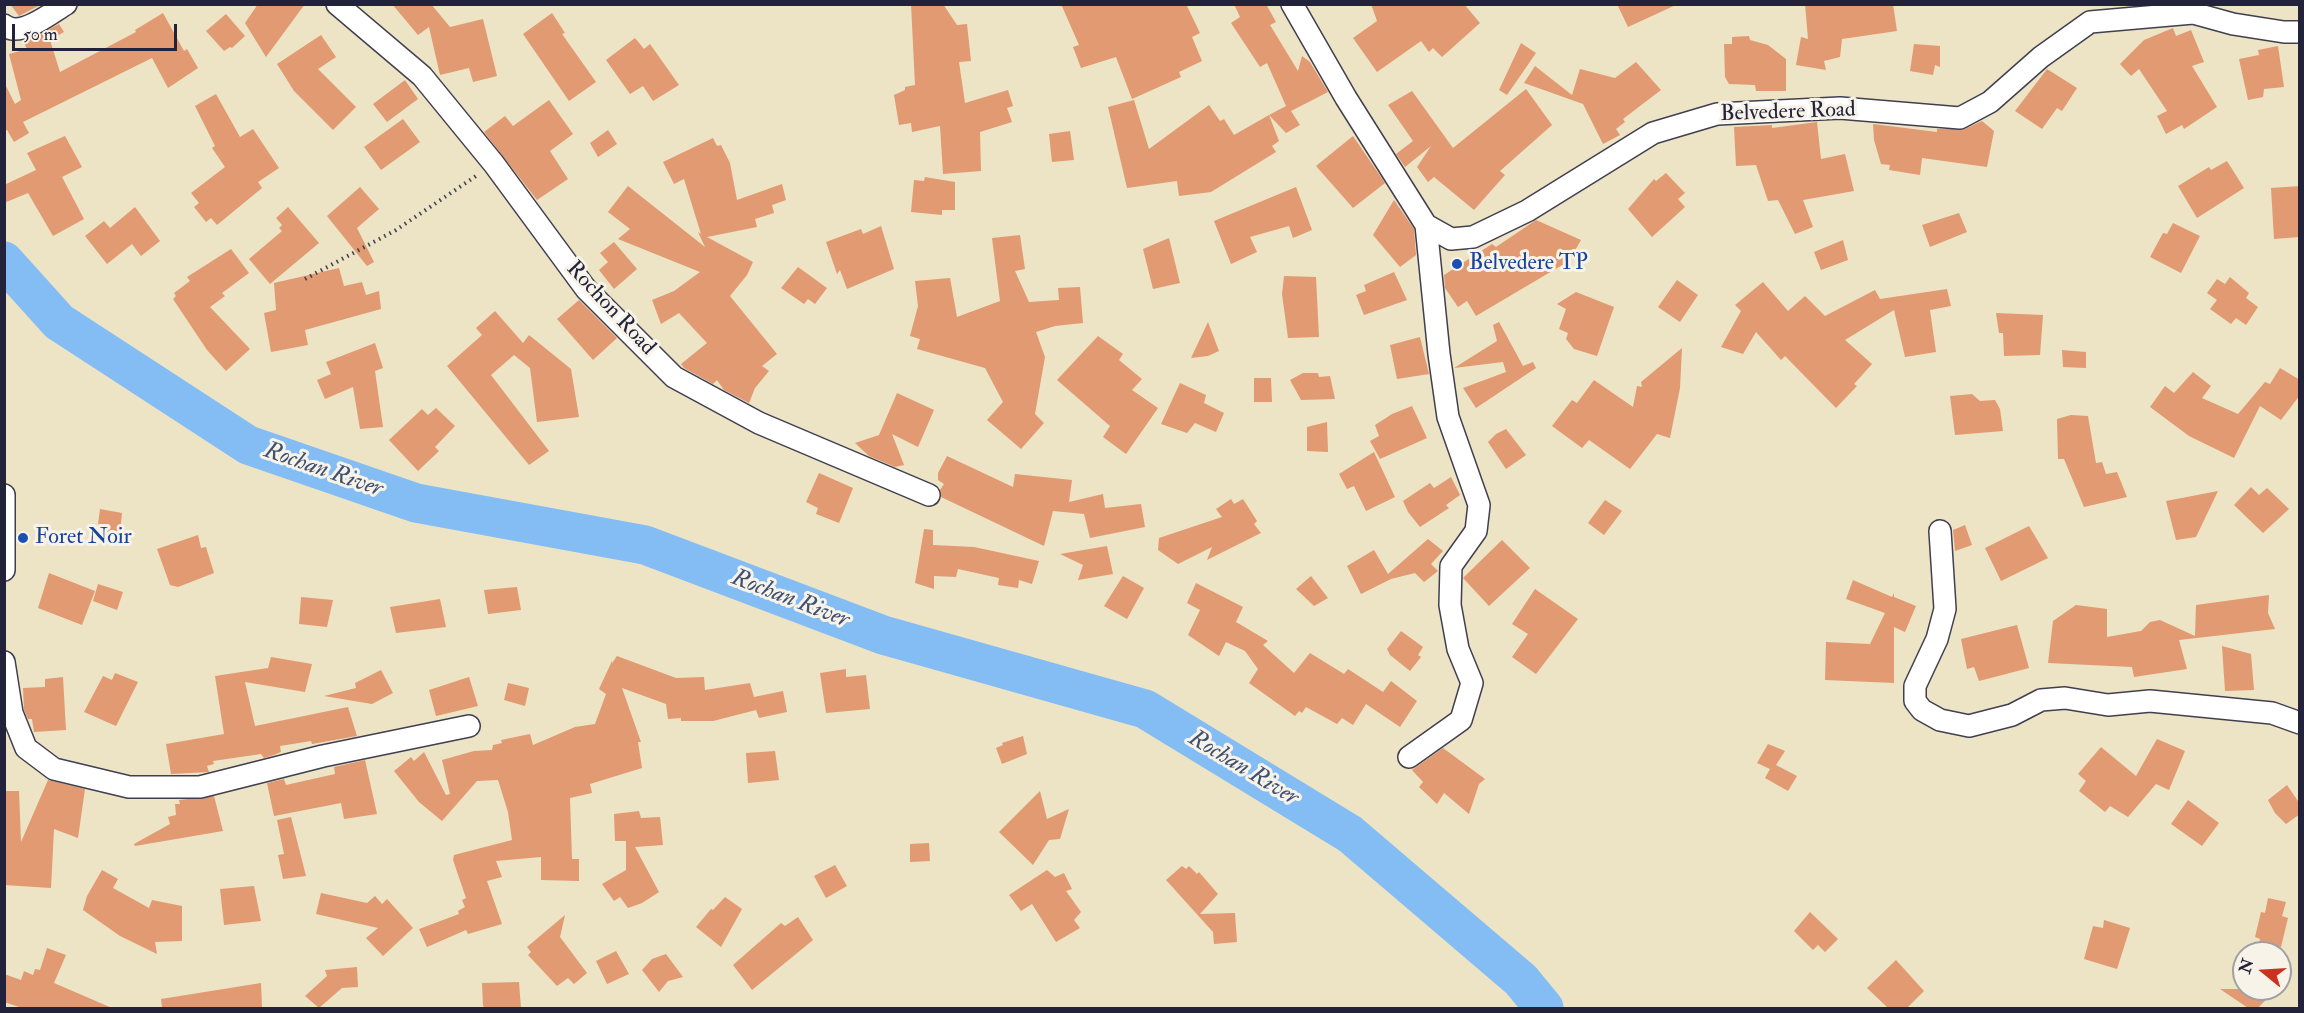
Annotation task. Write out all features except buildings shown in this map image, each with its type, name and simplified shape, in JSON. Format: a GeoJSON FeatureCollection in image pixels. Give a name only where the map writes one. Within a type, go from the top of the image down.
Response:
{"type":"FeatureCollection","features":[{"type":"Feature","properties":{"kind":"street"},"geometry":{"type":"LineString","coordinates":[[4,25],[8,28],[22,29],[66,4]]}},
{"type":"Feature","properties":{"kind":"street","name":"Rochon Road"},"geometry":{"type":"LineString","coordinates":[[337,4],[422,76],[495,164],[586,290],[674,377],[759,423],[929,495]]}},
{"type":"Feature","properties":{"kind":"street"},"geometry":{"type":"LineString","coordinates":[[1292,4],[1346,98],[1426,225],[1448,417],[1479,505],[1476,531],[1451,566],[1450,605],[1458,649],[1472,683],[1461,720],[1409,757]]}},
{"type":"Feature","properties":{"kind":"street","name":"Belvedere Road"},"geometry":{"type":"LineString","coordinates":[[1426,225],[1451,238],[1473,237],[1527,211],[1653,133],[1717,114],[1840,108],[1960,118],[1990,102],[2042,57],[2090,22],[2193,13],[2233,24],[2284,32],[2300,32]]}},
{"type":"Feature","properties":{"kind":"street"},"geometry":{"type":"LineString","coordinates":[[4,495],[4,570]]}},
{"type":"Feature","properties":{"kind":"street"},"geometry":{"type":"LineString","coordinates":[[1940,531],[1945,609],[1937,639],[1915,686],[1915,701],[1922,711],[1940,720],[1969,726],[2012,715],[2041,700],[2065,698],[2108,705],[2150,701],[2272,713],[2300,723]]}},
{"type":"Feature","properties":{"kind":"street"},"geometry":{"type":"LineString","coordinates":[[4,662],[12,713],[26,748],[54,769],[129,787],[200,787],[322,756],[469,726]]}},
{"type":"Feature","properties":{"kind":"path"},"geometry":{"type":"LineString","coordinates":[[305,279],[396,230],[495,164]]}},
{"type":"Feature","properties":{"kind":"waterway","name":"Rochan River"},"geometry":{"type":"LineString","coordinates":[[4,261],[59,322],[248,445],[416,503],[645,545],[883,635],[1145,709],[1350,834],[1521,980],[1544,1008]]}},
{"type":"Feature","properties":{"kind":"place","name":"Belvedere TP"},"geometry":{"type":"Point","coordinates":[1457,264]}},
{"type":"Feature","properties":{"kind":"place","name":"Foret Noir"},"geometry":{"type":"Point","coordinates":[23,538]}}]}
